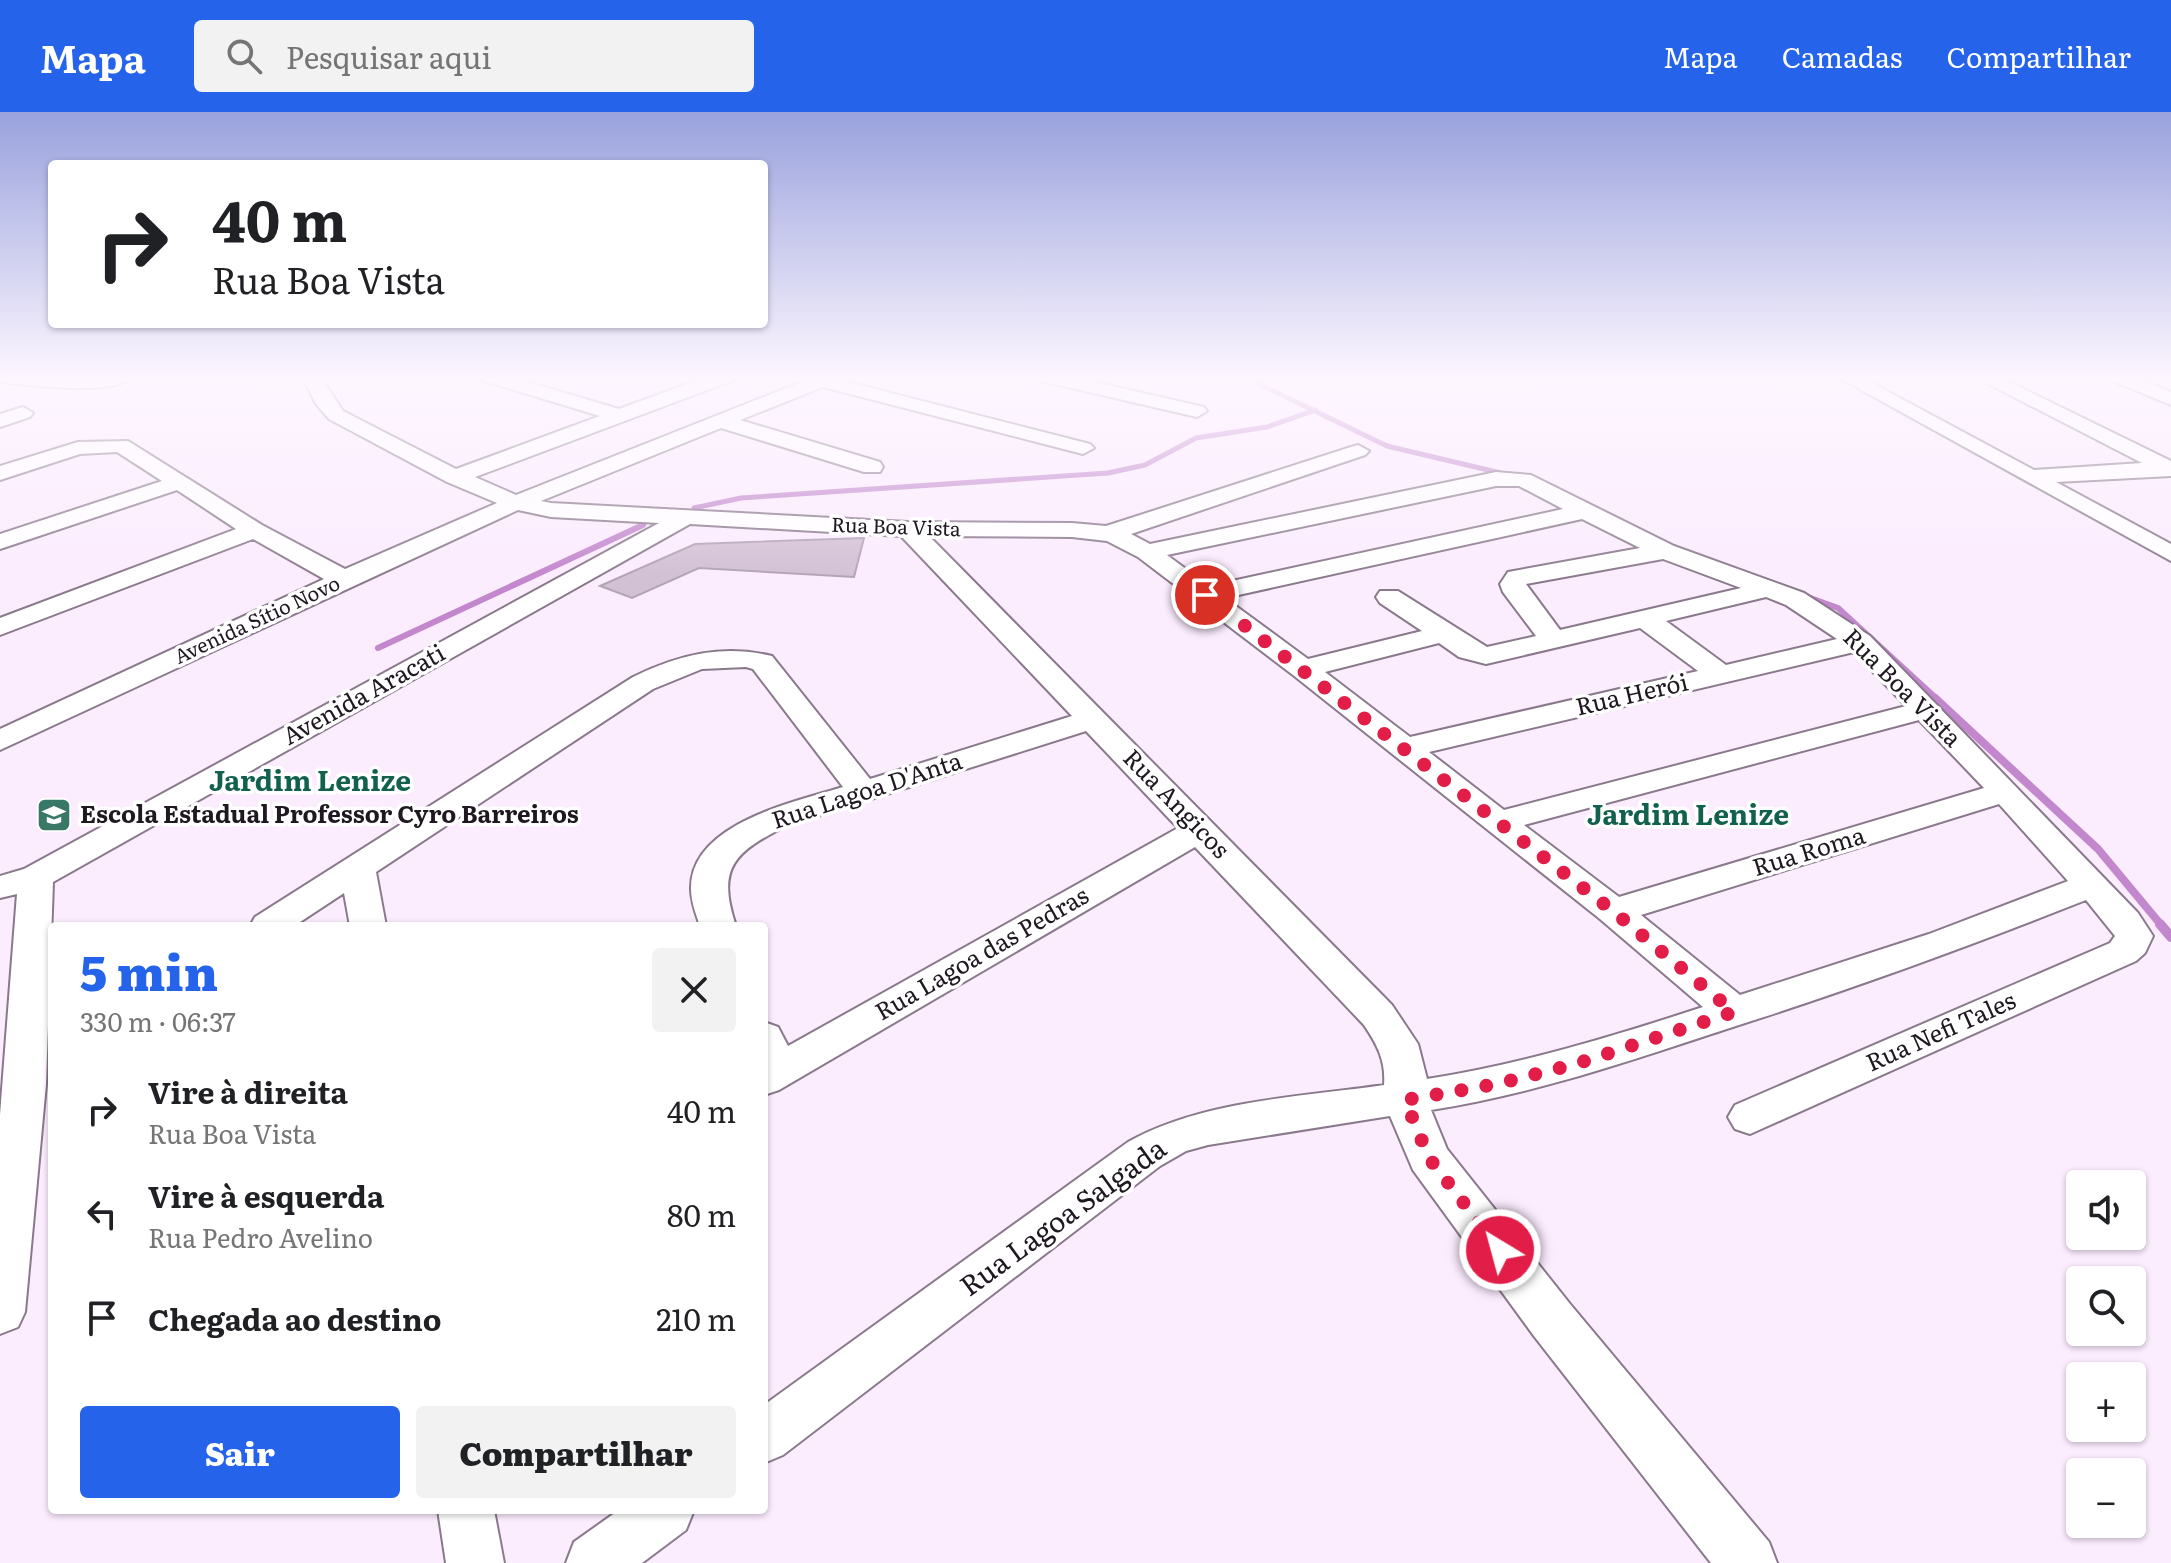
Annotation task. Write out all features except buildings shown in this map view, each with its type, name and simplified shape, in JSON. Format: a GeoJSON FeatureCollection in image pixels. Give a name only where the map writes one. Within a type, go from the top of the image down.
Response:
{"type":"FeatureCollection","features":[{"type":"Feature","properties":{"kind":"street"},"geometry":{"type":"LineString","coordinates":[[0,473],[78,448],[109,444],[128,447],[254,530],[344,579]]}},
{"type":"Feature","properties":{"kind":"street"},"geometry":{"type":"LineString","coordinates":[[391,444],[455,477],[516,503],[551,510],[683,519]]}},
{"type":"Feature","properties":{"kind":"street"},"geometry":{"type":"LineString","coordinates":[[455,477],[542,444]]}},
{"type":"Feature","properties":{"kind":"street","name":"Avenida Sítio Novo"},"geometry":{"type":"LineString","coordinates":[[0,741],[344,579],[516,503],[663,444]]}},
{"type":"Feature","properties":{"kind":"street"},"geometry":{"type":"LineString","coordinates":[[795,444],[872,467]]}},
{"type":"Feature","properties":{"kind":"street"},"geometry":{"type":"LineString","coordinates":[[1067,444],[1083,448]]}},
{"type":"Feature","properties":{"kind":"street"},"geometry":{"type":"LineString","coordinates":[[1969,444],[2171,554]]}},
{"type":"Feature","properties":{"kind":"street"},"geometry":{"type":"LineString","coordinates":[[2120,444],[2170,468]]}},
{"type":"Feature","properties":{"kind":"street","name":"Rua Boa Vista"},"geometry":{"type":"LineString","coordinates":[[683,519],[908,529],[1109,533],[1358,451]]}},
{"type":"Feature","properties":{"kind":"street"},"geometry":{"type":"LineString","coordinates":[[2030,477],[2170,468]]}},
{"type":"Feature","properties":{"kind":"street","name":"Rua Boa Vista"},"geometry":{"type":"LineString","coordinates":[[1147,552],[1496,479],[1523,480],[1581,512],[1665,551],[1769,589],[1821,613],[1860,642],[2006,792],[2089,886],[2125,921],[2134,936],[2132,944]]}},
{"type":"Feature","properties":{"kind":"street"},"geometry":{"type":"LineString","coordinates":[[0,542],[180,482]]}},
{"type":"Feature","properties":{"kind":"street"},"geometry":{"type":"LineString","coordinates":[[1205,595],[1581,512]]}},
{"type":"Feature","properties":{"kind":"street","name":"Avenida Aracati"},"geometry":{"type":"LineString","coordinates":[[18,882],[683,519]]}},
{"type":"Feature","properties":{"kind":"street","name":"Rua Angicos"},"geometry":{"type":"LineString","coordinates":[[908,529],[1378,1015],[1398,1044],[1406,1071],[1405,1100],[1429,1158],[1552,1320],[1748,1563]]}},
{"type":"Feature","properties":{"kind":"street"},"geometry":{"type":"LineString","coordinates":[[0,627],[254,530]]}},
{"type":"Feature","properties":{"kind":"street","name":"Rua Boa Vista"},"geometry":{"type":"LineString","coordinates":[[1109,533],[1147,552],[1303,669],[1613,911],[1734,1012]]}},
{"type":"Feature","properties":{"kind":"street"},"geometry":{"type":"LineString","coordinates":[[1553,639],[1516,592],[1513,584],[1517,577],[1665,551]]}},
{"type":"Feature","properties":{"kind":"street"},"geometry":{"type":"LineString","coordinates":[[1389,597],[1469,651],[1486,656],[1769,589]]}},
{"type":"Feature","properties":{"kind":"street"},"geometry":{"type":"LineString","coordinates":[[1645,619],[1721,674]]}},
{"type":"Feature","properties":{"kind":"street"},"geometry":{"type":"LineString","coordinates":[[1303,669],[1443,634]]}},
{"type":"Feature","properties":{"kind":"street","name":"Rua Herói"},"geometry":{"type":"LineString","coordinates":[[1404,748],[1860,642]]}},
{"type":"Feature","properties":{"kind":"street"},"geometry":{"type":"LineString","coordinates":[[274,922],[643,683],[679,666],[717,657],[741,656],[762,662],[862,790]]}},
{"type":"Feature","properties":{"kind":"street"},"geometry":{"type":"LineString","coordinates":[[1496,822],[1924,710]]}},
{"type":"Feature","properties":{"kind":"street","name":"Rua Lagoa D'Anta"},"geometry":{"type":"LineString","coordinates":[[717,922],[708,887],[710,868],[740,836],[774,819],[1095,719]]}},
{"type":"Feature","properties":{"kind":"street","name":"Rua Roma"},"geometry":{"type":"LineString","coordinates":[[1613,911],[2006,792]]}},
{"type":"Feature","properties":{"kind":"street","name":"Rua Lagoa das Pedras"},"geometry":{"type":"LineString","coordinates":[[769,1062],[1200,830]]}},
{"type":"Feature","properties":{"kind":"street"},"geometry":{"type":"LineString","coordinates":[[358,867],[367,922]]}},
{"type":"Feature","properties":{"kind":"street"},"geometry":{"type":"LineString","coordinates":[[0,1312],[39,1075],[18,882]]}},
{"type":"Feature","properties":{"kind":"street"},"geometry":{"type":"LineString","coordinates":[[1405,1100],[1497,1084],[1576,1064],[1942,943],[2089,886]]}},
{"type":"Feature","properties":{"kind":"street","name":"Rua Nefi Tales"},"geometry":{"type":"LineString","coordinates":[[1750,1117],[2123,952],[2132,944]]}},
{"type":"Feature","properties":{"kind":"street","name":"Rua Lagoa Salgada"},"geometry":{"type":"LineString","coordinates":[[768,1434],[1144,1154],[1172,1138],[1208,1128],[1405,1100]]}},
{"type":"Feature","properties":{"kind":"street"},"geometry":{"type":"LineString","coordinates":[[467,1514],[475,1563]]}},
{"type":"Feature","properties":{"kind":"street"},"geometry":{"type":"LineString","coordinates":[[595,1563],[661,1514]]}},
{"type":"Feature","properties":{"kind":"waterway"},"geometry":{"type":"LineString","coordinates":[[694,508],[741,498],[1108,473],[1145,465],[1185,444]]}},
{"type":"Feature","properties":{"kind":"waterway"},"geometry":{"type":"LineString","coordinates":[[1382,444],[1505,474]]}},
{"type":"Feature","properties":{"kind":"waterway"},"geometry":{"type":"LineString","coordinates":[[378,648],[643,525]]}},
{"type":"Feature","properties":{"kind":"waterway"},"geometry":{"type":"LineString","coordinates":[[1802,595],[1838,608],[1938,700]]}},
{"type":"Feature","properties":{"kind":"waterway"},"geometry":{"type":"LineString","coordinates":[[1935,698],[2098,849],[2162,926]]}},
{"type":"Feature","properties":{"kind":"waterway"},"geometry":{"type":"LineString","coordinates":[[2160,924],[2171,937]]}},
{"type":"Feature","properties":{"kind":"place","name":"Escola Estadual Professor Cyro Barreiros"},"geometry":{"type":"Point","coordinates":[54,815]}},
{"type":"Feature","properties":{"kind":"district","name":"Jardim Lenize"},"geometry":{"type":"Point","coordinates":[310,781]}},
{"type":"Feature","properties":{"kind":"district","name":"Jardim Lenize"},"geometry":{"type":"Point","coordinates":[1688,815]}},
{"type":"Feature","properties":{"kind":"route"},"geometry":{"type":"LineString","coordinates":[[1205,595],[1613,911],[1734,1012],[1576,1064],[1497,1084],[1405,1100],[1429,1158],[1500,1250]]}}]}
